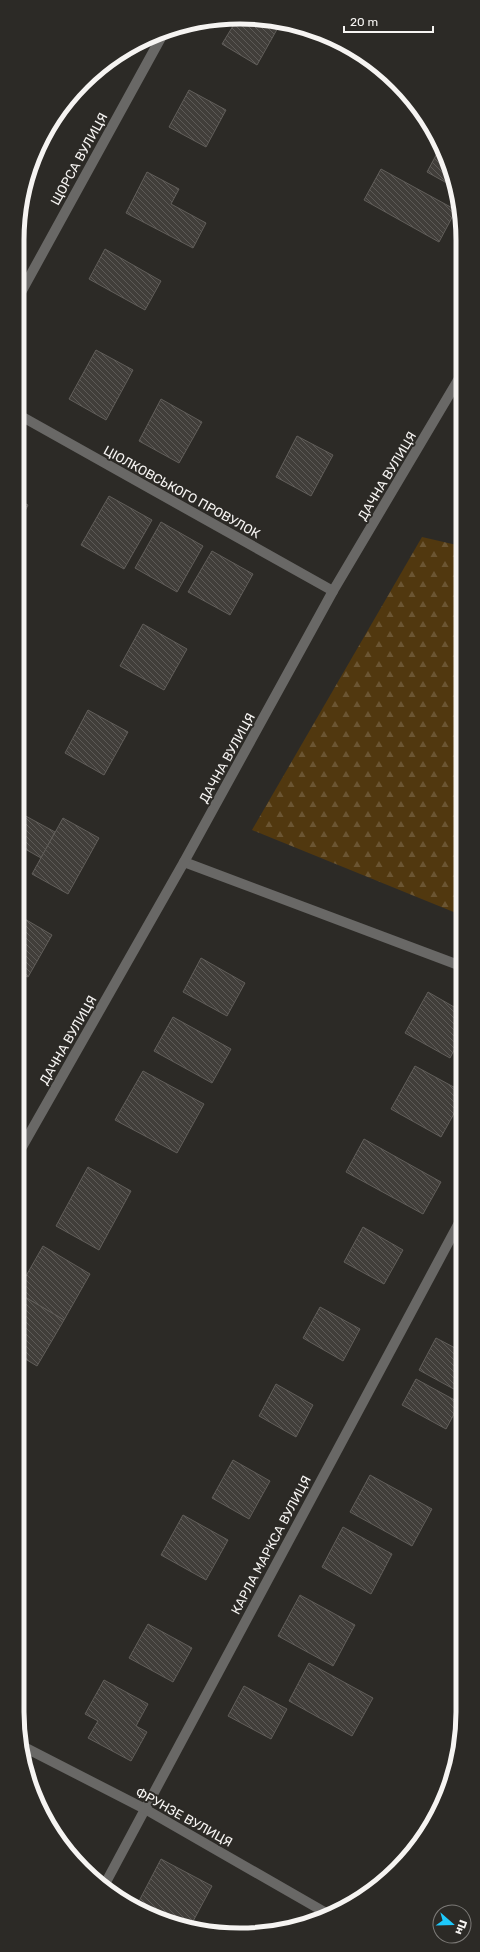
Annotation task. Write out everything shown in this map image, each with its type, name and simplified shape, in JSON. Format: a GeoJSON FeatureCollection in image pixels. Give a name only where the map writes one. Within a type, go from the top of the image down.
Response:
{"type":"FeatureCollection","features":[{"type":"Feature","properties":{"kind":"street","name":"ЩОРСА ВУЛИЦЯ"},"geometry":{"type":"LineString","coordinates":[[24,287],[160,39]]}},
{"type":"Feature","properties":{"kind":"street","name":"ДАЧНА ВУЛИЦЯ"},"geometry":{"type":"LineString","coordinates":[[24,1143],[184,862],[333,591],[456,383]]}},
{"type":"Feature","properties":{"kind":"street","name":"ЦІОЛКОВСЬКОГО ПРОВУЛОК"},"geometry":{"type":"LineString","coordinates":[[24,418],[333,591]]}},
{"type":"Feature","properties":{"kind":"street"},"geometry":{"type":"LineString","coordinates":[[184,862],[456,964]]}},
{"type":"Feature","properties":{"kind":"street","name":"КАРЛА МАРКСА ВУЛИЦЯ"},"geometry":{"type":"LineString","coordinates":[[107,1881],[456,1228]]}},
{"type":"Feature","properties":{"kind":"street","name":"ФРУНЗЕ ВУЛИЦЯ"},"geometry":{"type":"LineString","coordinates":[[27,1749],[145,1809],[324,1912]]}},
{"type":"Feature","properties":{"kind":"green space"},"geometry":{"type":"Polygon","coordinates":[[[422,537],[456,545],[456,913],[252,830],[422,537]]]}},
{"type":"Feature","properties":{"kind":"building"},"geometry":{"type":"Polygon","coordinates":[[[234,24],[254,24],[278,27],[257,65],[222,44],[234,24]]]}},
{"type":"Feature","properties":{"kind":"building"},"geometry":{"type":"Polygon","coordinates":[[[189,90],[226,110],[206,147],[169,127],[189,90]]]}},
{"type":"Feature","properties":{"kind":"building"},"geometry":{"type":"Polygon","coordinates":[[[438,152],[449,184],[427,172],[438,152]]]}},
{"type":"Feature","properties":{"kind":"building"},"geometry":{"type":"Polygon","coordinates":[[[381,169],[454,209],[454,213],[439,242],[364,200],[381,169]]]}},
{"type":"Feature","properties":{"kind":"building"},"geometry":{"type":"Polygon","coordinates":[[[147,172],[179,189],[171,204],[206,223],[193,248],[126,213],[147,172]]]}},
{"type":"Feature","properties":{"kind":"building"},"geometry":{"type":"Polygon","coordinates":[[[105,249],[161,281],[145,310],[89,279],[105,249]]]}},
{"type":"Feature","properties":{"kind":"building"},"geometry":{"type":"Polygon","coordinates":[[[96,350],[133,370],[106,420],[69,399],[96,350]]]}},
{"type":"Feature","properties":{"kind":"building"},"geometry":{"type":"Polygon","coordinates":[[[161,399],[202,422],[179,463],[139,441],[161,399]]]}},
{"type":"Feature","properties":{"kind":"building"},"geometry":{"type":"Polygon","coordinates":[[[297,436],[333,455],[311,496],[276,477],[297,436]]]}},
{"type":"Feature","properties":{"kind":"building"},"geometry":{"type":"Polygon","coordinates":[[[109,496],[152,520],[124,569],[81,545],[109,496]]]}},
{"type":"Feature","properties":{"kind":"building"},"geometry":{"type":"Polygon","coordinates":[[[24,503],[28,505],[24,513],[24,503]]]}},
{"type":"Feature","properties":{"kind":"building"},"geometry":{"type":"Polygon","coordinates":[[[161,522],[203,546],[177,592],[135,568],[161,522]]]}},
{"type":"Feature","properties":{"kind":"building"},"geometry":{"type":"Polygon","coordinates":[[[212,551],[253,574],[230,615],[188,592],[212,551]]]}},
{"type":"Feature","properties":{"kind":"building"},"geometry":{"type":"Polygon","coordinates":[[[143,624],[187,649],[164,690],[120,666],[143,624]]]}},
{"type":"Feature","properties":{"kind":"building"},"geometry":{"type":"Polygon","coordinates":[[[88,710],[128,732],[104,775],[65,753],[88,710]]]}},
{"type":"Feature","properties":{"kind":"building"},"geometry":{"type":"Polygon","coordinates":[[[24,815],[55,832],[41,858],[24,848],[24,815]]]}},
{"type":"Feature","properties":{"kind":"building"},"geometry":{"type":"Polygon","coordinates":[[[63,818],[99,838],[68,894],[32,874],[63,818]]]}},
{"type":"Feature","properties":{"kind":"building"},"geometry":{"type":"Polygon","coordinates":[[[24,919],[52,935],[28,977],[24,975],[24,919]]]}},
{"type":"Feature","properties":{"kind":"building"},"geometry":{"type":"Polygon","coordinates":[[[201,958],[245,983],[227,1016],[183,992],[201,958]]]}},
{"type":"Feature","properties":{"kind":"building"},"geometry":{"type":"Polygon","coordinates":[[[428,992],[456,1008],[456,1047],[450,1058],[405,1033],[428,992]]]}},
{"type":"Feature","properties":{"kind":"building"},"geometry":{"type":"Polygon","coordinates":[[[173,1017],[231,1049],[212,1083],[154,1051],[173,1017]]]}},
{"type":"Feature","properties":{"kind":"building"},"geometry":{"type":"Polygon","coordinates":[[[415,1066],[456,1088],[456,1110],[441,1137],[391,1109],[415,1066]]]}},
{"type":"Feature","properties":{"kind":"building"},"geometry":{"type":"Polygon","coordinates":[[[143,1071],[204,1104],[177,1153],[115,1120],[143,1071]]]}},
{"type":"Feature","properties":{"kind":"building"},"geometry":{"type":"Polygon","coordinates":[[[364,1139],[441,1182],[423,1214],[346,1172],[364,1139]]]}},
{"type":"Feature","properties":{"kind":"building"},"geometry":{"type":"Polygon","coordinates":[[[88,1167],[131,1191],[99,1250],[56,1226],[88,1167]]]}},
{"type":"Feature","properties":{"kind":"building"},"geometry":{"type":"Polygon","coordinates":[[[363,1227],[403,1250],[384,1284],[344,1262],[363,1227]]]}},
{"type":"Feature","properties":{"kind":"building"},"geometry":{"type":"Polygon","coordinates":[[[43,1246],[90,1274],[64,1320],[24,1297],[24,1279],[43,1246]]]}},
{"type":"Feature","properties":{"kind":"building"},"geometry":{"type":"Polygon","coordinates":[[[24,1297],[64,1320],[37,1366],[24,1358],[24,1297]]]}},
{"type":"Feature","properties":{"kind":"building"},"geometry":{"type":"Polygon","coordinates":[[[320,1307],[360,1329],[343,1361],[303,1338],[320,1307]]]}},
{"type":"Feature","properties":{"kind":"building"},"geometry":{"type":"Polygon","coordinates":[[[436,1338],[456,1348],[456,1390],[419,1370],[436,1338]]]}},
{"type":"Feature","properties":{"kind":"building"},"geometry":{"type":"Polygon","coordinates":[[[416,1379],[456,1401],[456,1410],[446,1429],[402,1405],[416,1379]]]}},
{"type":"Feature","properties":{"kind":"building"},"geometry":{"type":"Polygon","coordinates":[[[276,1384],[313,1405],[296,1437],[259,1416],[276,1384]]]}},
{"type":"Feature","properties":{"kind":"building"},"geometry":{"type":"Polygon","coordinates":[[[233,1460],[270,1481],[249,1519],[212,1498],[233,1460]]]}},
{"type":"Feature","properties":{"kind":"building"},"geometry":{"type":"Polygon","coordinates":[[[370,1475],[432,1509],[412,1546],[350,1512],[370,1475]]]}},
{"type":"Feature","properties":{"kind":"building"},"geometry":{"type":"Polygon","coordinates":[[[183,1515],[228,1540],[206,1580],[161,1555],[183,1515]]]}},
{"type":"Feature","properties":{"kind":"building"},"geometry":{"type":"Polygon","coordinates":[[[343,1527],[392,1554],[371,1594],[322,1567],[343,1527]]]}},
{"type":"Feature","properties":{"kind":"building"},"geometry":{"type":"Polygon","coordinates":[[[300,1595],[355,1625],[333,1666],[278,1636],[300,1595]]]}},
{"type":"Feature","properties":{"kind":"building"},"geometry":{"type":"Polygon","coordinates":[[[148,1624],[192,1648],[173,1682],[129,1658],[148,1624]]]}},
{"type":"Feature","properties":{"kind":"building"},"geometry":{"type":"Polygon","coordinates":[[[309,1663],[373,1698],[352,1736],[289,1701],[309,1663]]]}},
{"type":"Feature","properties":{"kind":"building"},"geometry":{"type":"Polygon","coordinates":[[[104,1680],[148,1704],[136,1726],[147,1732],[131,1761],[88,1738],[98,1721],[85,1714],[104,1680]]]}},
{"type":"Feature","properties":{"kind":"building"},"geometry":{"type":"Polygon","coordinates":[[[244,1686],[287,1709],[271,1739],[228,1716],[244,1686]]]}},
{"type":"Feature","properties":{"kind":"building"},"geometry":{"type":"Polygon","coordinates":[[[161,1859],[212,1886],[192,1923],[157,1912],[138,1903],[161,1859]]]}}]}
